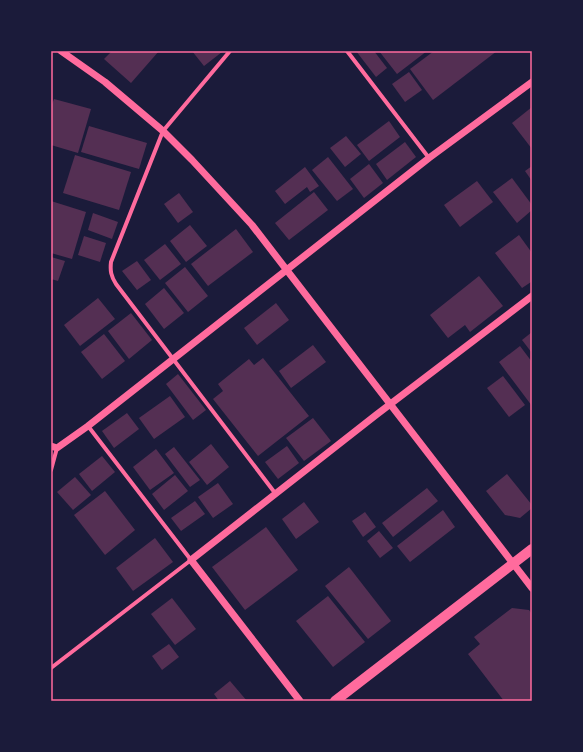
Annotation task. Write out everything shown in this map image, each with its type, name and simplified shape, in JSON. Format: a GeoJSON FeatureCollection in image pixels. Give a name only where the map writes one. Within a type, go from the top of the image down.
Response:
{"type":"FeatureCollection","features":[{"type":"Feature","properties":{"kind":"main road"},"geometry":{"type":"LineString","coordinates":[[334,701],[532,549]]}},
{"type":"Feature","properties":{"kind":"street"},"geometry":{"type":"LineString","coordinates":[[61,51],[105,82],[163,131],[252,225],[532,588]]}},
{"type":"Feature","properties":{"kind":"street"},"geometry":{"type":"LineString","coordinates":[[230,51],[163,131],[111,262],[110,270],[116,284],[275,493]]}},
{"type":"Feature","properties":{"kind":"street"},"geometry":{"type":"LineString","coordinates":[[347,51],[429,158]]}},
{"type":"Feature","properties":{"kind":"street"},"geometry":{"type":"LineString","coordinates":[[51,470],[54,447],[88,426],[429,158],[532,82]]}},
{"type":"Feature","properties":{"kind":"street"},"geometry":{"type":"LineString","coordinates":[[51,668],[390,404],[532,296]]}},
{"type":"Feature","properties":{"kind":"street"},"geometry":{"type":"LineString","coordinates":[[88,426],[300,701]]}},
{"type":"Feature","properties":{"kind":"building"},"geometry":{"type":"Polygon","coordinates":[[[112,51],[159,51],[131,83],[104,59],[112,51]]]}},
{"type":"Feature","properties":{"kind":"building"},"geometry":{"type":"Polygon","coordinates":[[[192,51],[222,51],[222,52],[204,66],[192,51]]]}},
{"type":"Feature","properties":{"kind":"building"},"geometry":{"type":"Polygon","coordinates":[[[356,51],[374,51],[387,68],[376,77],[356,51]]]}},
{"type":"Feature","properties":{"kind":"building"},"geometry":{"type":"Polygon","coordinates":[[[379,51],[427,51],[397,74],[379,51]]]}},
{"type":"Feature","properties":{"kind":"building"},"geometry":{"type":"Polygon","coordinates":[[[434,51],[497,51],[433,100],[410,69],[434,51]]]}},
{"type":"Feature","properties":{"kind":"building"},"geometry":{"type":"Polygon","coordinates":[[[409,72],[422,90],[405,102],[392,84],[409,72]]]}},
{"type":"Feature","properties":{"kind":"building"},"geometry":{"type":"Polygon","coordinates":[[[54,99],[91,109],[78,153],[51,145],[51,107],[54,99]]]}},
{"type":"Feature","properties":{"kind":"building"},"geometry":{"type":"Polygon","coordinates":[[[532,107],[532,149],[512,123],[532,107]]]}},
{"type":"Feature","properties":{"kind":"building"},"geometry":{"type":"Polygon","coordinates":[[[389,121],[400,137],[369,161],[357,145],[389,121]]]}},
{"type":"Feature","properties":{"kind":"building"},"geometry":{"type":"Polygon","coordinates":[[[89,126],[147,143],[139,169],[81,152],[89,126]]]}},
{"type":"Feature","properties":{"kind":"building"},"geometry":{"type":"Polygon","coordinates":[[[346,136],[361,154],[345,167],[330,148],[346,136]]]}},
{"type":"Feature","properties":{"kind":"building"},"geometry":{"type":"Polygon","coordinates":[[[405,142],[416,157],[387,180],[376,164],[405,142]]]}},
{"type":"Feature","properties":{"kind":"building"},"geometry":{"type":"Polygon","coordinates":[[[75,155],[131,172],[119,210],[63,193],[75,155]]]}},
{"type":"Feature","properties":{"kind":"building"},"geometry":{"type":"Polygon","coordinates":[[[328,157],[353,189],[337,201],[312,170],[328,157]]]}},
{"type":"Feature","properties":{"kind":"building"},"geometry":{"type":"Polygon","coordinates":[[[369,164],[383,183],[364,198],[350,179],[369,164]]]}},
{"type":"Feature","properties":{"kind":"building"},"geometry":{"type":"Polygon","coordinates":[[[532,166],[532,181],[525,171],[532,166]]]}},
{"type":"Feature","properties":{"kind":"building"},"geometry":{"type":"Polygon","coordinates":[[[305,167],[319,186],[310,192],[307,187],[285,204],[275,191],[305,167]]]}},
{"type":"Feature","properties":{"kind":"building"},"geometry":{"type":"Polygon","coordinates":[[[512,178],[532,205],[532,210],[517,223],[493,192],[512,178]]]}},
{"type":"Feature","properties":{"kind":"building"},"geometry":{"type":"Polygon","coordinates":[[[477,181],[493,202],[460,227],[444,205],[477,181]]]}},
{"type":"Feature","properties":{"kind":"building"},"geometry":{"type":"Polygon","coordinates":[[[314,192],[328,210],[289,240],[275,223],[314,192]]]}},
{"type":"Feature","properties":{"kind":"building"},"geometry":{"type":"Polygon","coordinates":[[[179,193],[193,212],[178,223],[164,204],[179,193]]]}},
{"type":"Feature","properties":{"kind":"building"},"geometry":{"type":"Polygon","coordinates":[[[51,201],[86,212],[72,259],[51,253],[51,201]]]}},
{"type":"Feature","properties":{"kind":"building"},"geometry":{"type":"Polygon","coordinates":[[[93,213],[118,222],[112,239],[88,230],[93,213]]]}},
{"type":"Feature","properties":{"kind":"building"},"geometry":{"type":"Polygon","coordinates":[[[190,225],[207,246],[186,262],[170,241],[190,225]]]}},
{"type":"Feature","properties":{"kind":"building"},"geometry":{"type":"Polygon","coordinates":[[[236,229],[253,252],[208,286],[191,264],[236,229]]]}},
{"type":"Feature","properties":{"kind":"building"},"geometry":{"type":"Polygon","coordinates":[[[519,235],[532,253],[532,284],[531,282],[522,288],[495,253],[519,235]]]}},
{"type":"Feature","properties":{"kind":"building"},"geometry":{"type":"Polygon","coordinates":[[[84,236],[106,243],[100,262],[78,255],[84,236]]]}},
{"type":"Feature","properties":{"kind":"building"},"geometry":{"type":"Polygon","coordinates":[[[165,244],[181,264],[160,280],[144,260],[165,244]]]}},
{"type":"Feature","properties":{"kind":"building"},"geometry":{"type":"Polygon","coordinates":[[[51,257],[65,261],[58,281],[51,279],[51,257]]]}},
{"type":"Feature","properties":{"kind":"building"},"geometry":{"type":"Polygon","coordinates":[[[137,261],[151,280],[137,290],[122,271],[137,261]]]}},
{"type":"Feature","properties":{"kind":"building"},"geometry":{"type":"Polygon","coordinates":[[[185,267],[208,296],[188,312],[165,283],[185,267]]]}},
{"type":"Feature","properties":{"kind":"building"},"geometry":{"type":"Polygon","coordinates":[[[479,276],[503,306],[470,332],[465,325],[448,338],[430,315],[479,276]]]}},
{"type":"Feature","properties":{"kind":"building"},"geometry":{"type":"Polygon","coordinates":[[[164,288],[184,313],[164,329],[145,304],[164,288]]]}},
{"type":"Feature","properties":{"kind":"building"},"geometry":{"type":"Polygon","coordinates":[[[98,298],[115,319],[80,346],[64,325],[98,298]]]}},
{"type":"Feature","properties":{"kind":"building"},"geometry":{"type":"Polygon","coordinates":[[[276,303],[289,320],[257,345],[244,328],[276,303]]]}},
{"type":"Feature","properties":{"kind":"building"},"geometry":{"type":"Polygon","coordinates":[[[131,313],[152,340],[129,359],[108,331],[131,313]]]}},
{"type":"Feature","properties":{"kind":"building"},"geometry":{"type":"Polygon","coordinates":[[[532,332],[532,353],[522,340],[532,332]]]}},
{"type":"Feature","properties":{"kind":"building"},"geometry":{"type":"Polygon","coordinates":[[[104,334],[125,361],[102,379],[81,352],[104,334]]]}},
{"type":"Feature","properties":{"kind":"building"},"geometry":{"type":"Polygon","coordinates":[[[313,345],[326,362],[291,388],[279,371],[313,345]]]}},
{"type":"Feature","properties":{"kind":"building"},"geometry":{"type":"Polygon","coordinates":[[[520,346],[532,362],[532,406],[499,362],[520,346]]]}},
{"type":"Feature","properties":{"kind":"building"},"geometry":{"type":"Polygon","coordinates":[[[263,358],[309,416],[258,456],[213,399],[223,391],[218,384],[249,359],[254,365],[263,358]]]}},
{"type":"Feature","properties":{"kind":"building"},"geometry":{"type":"Polygon","coordinates":[[[178,374],[206,410],[193,420],[166,384],[178,374]]]}},
{"type":"Feature","properties":{"kind":"building"},"geometry":{"type":"Polygon","coordinates":[[[503,376],[525,405],[509,417],[487,388],[503,376]]]}},
{"type":"Feature","properties":{"kind":"building"},"geometry":{"type":"Polygon","coordinates":[[[170,396],[185,417],[154,439],[139,418],[170,396]]]}},
{"type":"Feature","properties":{"kind":"building"},"geometry":{"type":"Polygon","coordinates":[[[127,413],[139,429],[114,448],[102,431],[127,413]]]}},
{"type":"Feature","properties":{"kind":"building"},"geometry":{"type":"Polygon","coordinates":[[[313,418],[331,441],[304,461],[286,438],[313,418]]]}},
{"type":"Feature","properties":{"kind":"building"},"geometry":{"type":"Polygon","coordinates":[[[211,444],[229,467],[207,485],[189,462],[211,444]]]}},
{"type":"Feature","properties":{"kind":"building"},"geometry":{"type":"Polygon","coordinates":[[[287,446],[299,463],[278,479],[265,462],[287,446]]]}},
{"type":"Feature","properties":{"kind":"building"},"geometry":{"type":"Polygon","coordinates":[[[174,447],[200,480],[190,487],[165,454],[174,447]]]}},
{"type":"Feature","properties":{"kind":"building"},"geometry":{"type":"Polygon","coordinates":[[[156,449],[174,473],[150,490],[133,467],[156,449]]]}},
{"type":"Feature","properties":{"kind":"building"},"geometry":{"type":"Polygon","coordinates":[[[102,456],[115,472],[92,491],[79,474],[102,456]]]}},
{"type":"Feature","properties":{"kind":"building"},"geometry":{"type":"Polygon","coordinates":[[[507,474],[532,505],[532,508],[520,518],[505,515],[486,491],[507,474]]]}},
{"type":"Feature","properties":{"kind":"building"},"geometry":{"type":"Polygon","coordinates":[[[175,475],[188,491],[164,510],[152,494],[175,475]]]}},
{"type":"Feature","properties":{"kind":"building"},"geometry":{"type":"Polygon","coordinates":[[[75,477],[91,495],[73,510],[57,492],[75,477]]]}},
{"type":"Feature","properties":{"kind":"building"},"geometry":{"type":"Polygon","coordinates":[[[218,483],[233,504],[213,518],[198,497],[218,483]]]}},
{"type":"Feature","properties":{"kind":"building"},"geometry":{"type":"Polygon","coordinates":[[[427,488],[438,501],[393,537],[382,523],[427,488]]]}},
{"type":"Feature","properties":{"kind":"building"},"geometry":{"type":"Polygon","coordinates":[[[105,491],[135,530],[105,555],[74,515],[105,491]]]}},
{"type":"Feature","properties":{"kind":"building"},"geometry":{"type":"Polygon","coordinates":[[[195,501],[205,514],[181,531],[171,518],[195,501]]]}},
{"type":"Feature","properties":{"kind":"building"},"geometry":{"type":"Polygon","coordinates":[[[304,502],[319,522],[296,539],[282,519],[304,502]]]}},
{"type":"Feature","properties":{"kind":"building"},"geometry":{"type":"Polygon","coordinates":[[[443,510],[455,527],[410,562],[397,546],[443,510]]]}},
{"type":"Feature","properties":{"kind":"building"},"geometry":{"type":"Polygon","coordinates":[[[365,512],[376,527],[363,537],[352,521],[365,512]]]}},
{"type":"Feature","properties":{"kind":"building"},"geometry":{"type":"Polygon","coordinates":[[[266,527],[298,570],[245,610],[212,567],[266,527]]]}},
{"type":"Feature","properties":{"kind":"building"},"geometry":{"type":"Polygon","coordinates":[[[379,531],[393,548],[380,558],[367,541],[379,531]]]}},
{"type":"Feature","properties":{"kind":"building"},"geometry":{"type":"Polygon","coordinates":[[[155,538],[173,562],[133,591],[116,568],[155,538]]]}},
{"type":"Feature","properties":{"kind":"building"},"geometry":{"type":"Polygon","coordinates":[[[349,567],[391,621],[368,639],[325,586],[349,567]]]}},
{"type":"Feature","properties":{"kind":"building"},"geometry":{"type":"Polygon","coordinates":[[[328,596],[365,642],[333,667],[296,621],[328,596]]]}},
{"type":"Feature","properties":{"kind":"building"},"geometry":{"type":"Polygon","coordinates":[[[172,598],[196,629],[175,645],[151,614],[172,598]]]}},
{"type":"Feature","properties":{"kind":"building"},"geometry":{"type":"Polygon","coordinates":[[[512,608],[529,610],[532,614],[532,701],[504,701],[468,654],[480,644],[474,637],[512,608]]]}},
{"type":"Feature","properties":{"kind":"building"},"geometry":{"type":"Polygon","coordinates":[[[169,644],[179,657],[162,670],[152,656],[169,644]]]}},
{"type":"Feature","properties":{"kind":"building"},"geometry":{"type":"Polygon","coordinates":[[[230,681],[247,701],[219,701],[214,694],[230,681]]]}}]}
